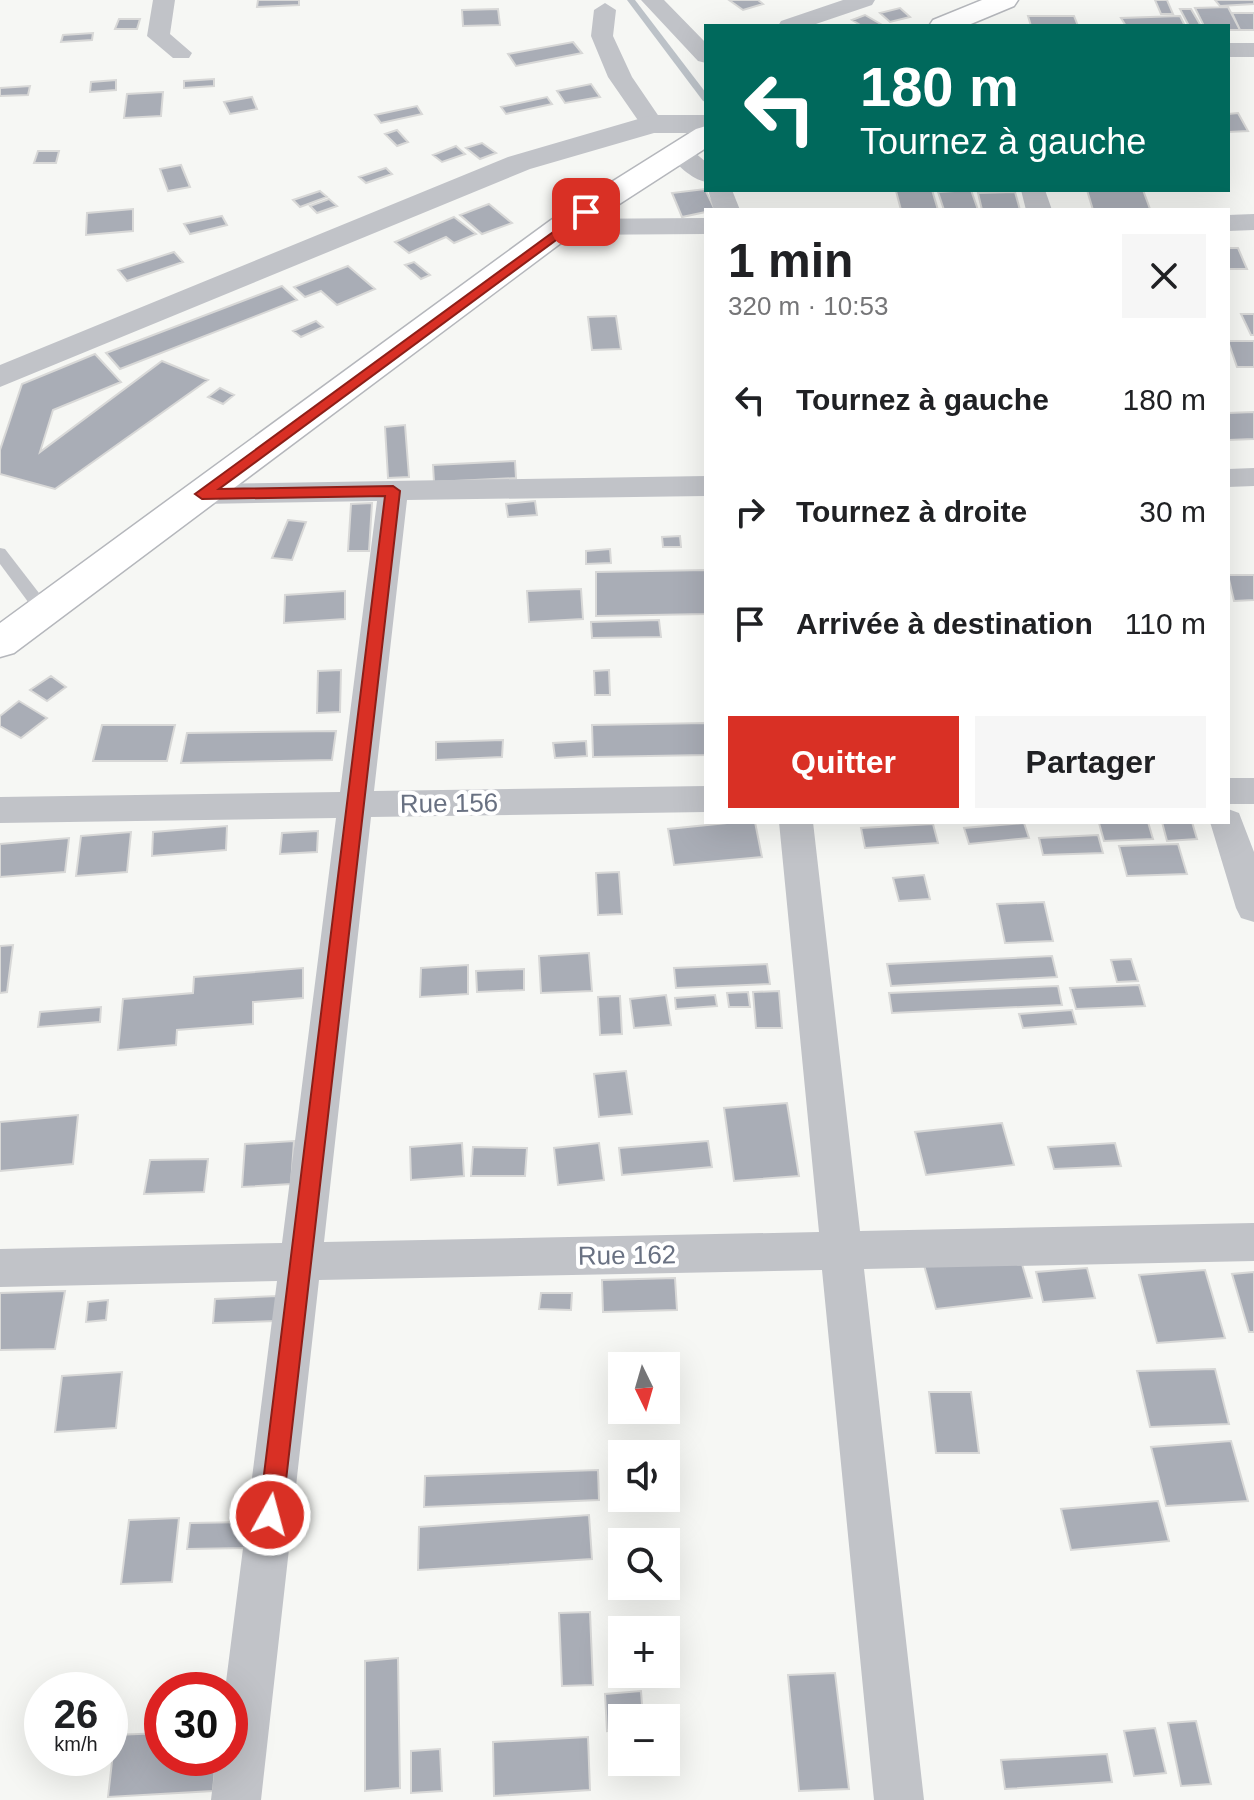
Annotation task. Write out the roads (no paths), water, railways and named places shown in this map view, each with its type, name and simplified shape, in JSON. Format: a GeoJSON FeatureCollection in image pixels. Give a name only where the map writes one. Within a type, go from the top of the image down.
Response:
{"type":"FeatureCollection","features":[{"type":"Feature","properties":{"kind":"main road"},"geometry":{"type":"LineString","coordinates":[[949,24],[1005,0]]}},
{"type":"Feature","properties":{"kind":"main road"},"geometry":{"type":"LineString","coordinates":[[0,643],[562,227],[693,144]]}},
{"type":"Feature","properties":{"kind":"street"},"geometry":{"type":"LineString","coordinates":[[164,0],[158,36],[181,53]]}},
{"type":"Feature","properties":{"kind":"street"},"geometry":{"type":"LineString","coordinates":[[652,0],[704,53]]}},
{"type":"Feature","properties":{"kind":"street"},"geometry":{"type":"LineString","coordinates":[[795,24],[864,0]]}},
{"type":"Feature","properties":{"kind":"street"},"geometry":{"type":"LineString","coordinates":[[605,10],[602,36],[620,77],[652,124]]}},
{"type":"Feature","properties":{"kind":"street"},"geometry":{"type":"LineString","coordinates":[[1230,50],[1254,50]]}},
{"type":"Feature","properties":{"kind":"street"},"geometry":{"type":"LineString","coordinates":[[1,380],[519,163],[652,124],[704,124]]}},
{"type":"Feature","properties":{"kind":"street"},"geometry":{"type":"LineString","coordinates":[[693,144],[704,170]]}},
{"type":"Feature","properties":{"kind":"street"},"geometry":{"type":"LineString","coordinates":[[1230,223],[1254,222]]}},
{"type":"Feature","properties":{"kind":"street"},"geometry":{"type":"LineString","coordinates":[[562,227],[704,226]]}},
{"type":"Feature","properties":{"kind":"street"},"geometry":{"type":"LineString","coordinates":[[1230,478],[1254,477]]}},
{"type":"Feature","properties":{"kind":"street"},"geometry":{"type":"LineString","coordinates":[[202,494],[704,486]]}},
{"type":"Feature","properties":{"kind":"street"},"geometry":{"type":"LineString","coordinates":[[236,1800],[393,491]]}},
{"type":"Feature","properties":{"kind":"street"},"geometry":{"type":"LineString","coordinates":[[1230,791],[1254,791]]}},
{"type":"Feature","properties":{"kind":"street","name":"Rue 156"},"geometry":{"type":"LineString","coordinates":[[0,810],[704,799]]}},
{"type":"Feature","properties":{"kind":"street"},"geometry":{"type":"LineString","coordinates":[[796,824],[899,1800]]}},
{"type":"Feature","properties":{"kind":"street"},"geometry":{"type":"LineString","coordinates":[[1228,824],[1254,908]]}},
{"type":"Feature","properties":{"kind":"street","name":"Rue 162"},"geometry":{"type":"LineString","coordinates":[[0,1268],[1254,1242]]}},
{"type":"Feature","properties":{"kind":"lane"},"geometry":{"type":"LineString","coordinates":[[0,553],[43,610]]}},
{"type":"Feature","properties":{"kind":"waterway"},"geometry":{"type":"LineString","coordinates":[[631,0],[704,96]]}}]}
